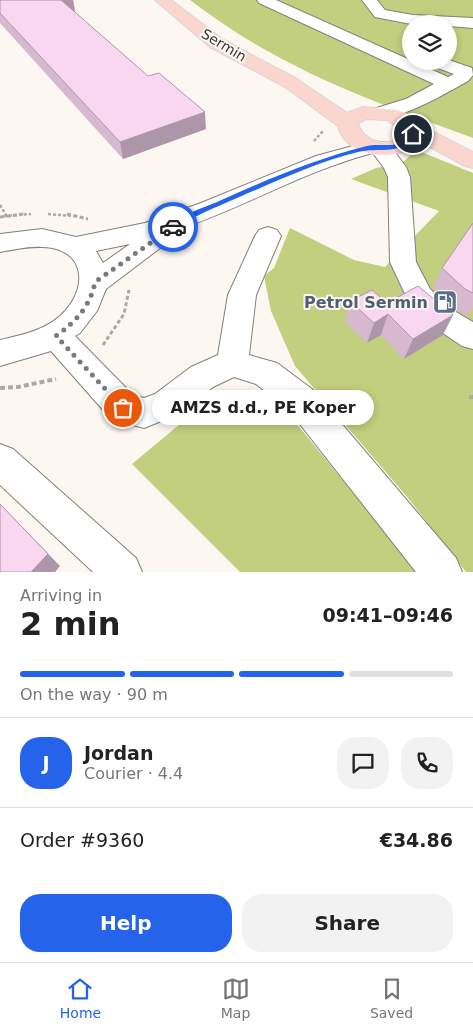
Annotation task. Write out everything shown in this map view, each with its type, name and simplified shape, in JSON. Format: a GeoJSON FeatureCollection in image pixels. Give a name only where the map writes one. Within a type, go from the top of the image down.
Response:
{"type":"FeatureCollection","features":[{"type":"Feature","properties":{"kind":"main road","name":"Sermin"},"geometry":{"type":"LineString","coordinates":[[162,0],[216,42],[291,83],[348,126],[356,140],[383,147]]}},
{"type":"Feature","properties":{"kind":"main road","name":"Sermin"},"geometry":{"type":"LineString","coordinates":[[291,83],[398,118],[471,161]]}},
{"type":"Feature","properties":{"kind":"main road"},"geometry":{"type":"LineString","coordinates":[[348,126],[356,116],[376,112]]}},
{"type":"Feature","properties":{"kind":"main road"},"geometry":{"type":"LineString","coordinates":[[383,147],[411,139],[413,134],[408,125]]}},
{"type":"Feature","properties":{"kind":"main road"},"geometry":{"type":"LineString","coordinates":[[383,147],[471,161]]}},
{"type":"Feature","properties":{"kind":"street"},"geometry":{"type":"LineString","coordinates":[[264,0],[461,81]]}},
{"type":"Feature","properties":{"kind":"street"},"geometry":{"type":"LineString","coordinates":[[369,0],[380,14],[413,20],[473,23]]}},
{"type":"Feature","properties":{"kind":"street"},"geometry":{"type":"LineString","coordinates":[[376,112],[413,103],[461,81],[466,72],[457,69]]}},
{"type":"Feature","properties":{"kind":"street"},"geometry":{"type":"LineString","coordinates":[[408,125],[413,103]]}},
{"type":"Feature","properties":{"kind":"street"},"geometry":{"type":"LineString","coordinates":[[265,183],[348,126]]}},
{"type":"Feature","properties":{"kind":"street"},"geometry":{"type":"LineString","coordinates":[[74,246],[131,235],[186,218],[265,183],[336,156],[383,147],[399,177],[402,262],[420,296],[444,319],[473,337]]}},
{"type":"Feature","properties":{"kind":"street"},"geometry":{"type":"LineString","coordinates":[[95,282],[186,218]]}},
{"type":"Feature","properties":{"kind":"street"},"geometry":{"type":"LineString","coordinates":[[232,363],[242,295],[268,236]]}},
{"type":"Feature","properties":{"kind":"street"},"geometry":{"type":"LineString","coordinates":[[0,243],[20,238],[40,237],[59,240],[74,246],[90,261],[95,282],[92,296],[84,310],[72,324],[56,336],[19,350],[0,353]]}},
{"type":"Feature","properties":{"kind":"street"},"geometry":{"type":"LineString","coordinates":[[56,336],[123,408],[144,413],[167,404],[202,377],[232,363],[266,373],[300,399],[442,572]]}},
{"type":"Feature","properties":{"kind":"street"},"geometry":{"type":"LineString","coordinates":[[0,460],[122,572]]}},
{"type":"Feature","properties":{"kind":"path"},"geometry":{"type":"LineString","coordinates":[[0,205],[6,215]]}},
{"type":"Feature","properties":{"kind":"path"},"geometry":{"type":"LineString","coordinates":[[0,218],[6,215],[37,214]]}},
{"type":"Feature","properties":{"kind":"path"},"geometry":{"type":"LineString","coordinates":[[46,214],[66,214],[92,220]]}},
{"type":"Feature","properties":{"kind":"path"},"geometry":{"type":"LineString","coordinates":[[0,388],[18,387],[57,379],[82,364],[106,342],[124,314],[131,281]]}},
{"type":"Feature","properties":{"kind":"green space"},"geometry":{"type":"Polygon","coordinates":[[[190,0],[473,0],[473,138],[334,85],[277,56],[226,26],[190,0]]]}},
{"type":"Feature","properties":{"kind":"green space"},"geometry":{"type":"Polygon","coordinates":[[[419,151],[473,173],[473,572],[466,572],[408,498],[295,366],[271,311],[264,276],[274,268],[290,228],[354,260],[385,267],[439,211],[351,179],[376,168],[402,163],[413,153],[419,151]]]}},
{"type":"Feature","properties":{"kind":"green space"},"geometry":{"type":"Polygon","coordinates":[[[230,391],[255,391],[282,406],[418,572],[240,572],[132,464],[198,409],[230,391]]]}},
{"type":"Feature","properties":{"kind":"building"},"geometry":{"type":"Polygon","coordinates":[[[0,0],[61,0],[148,76],[159,73],[205,112],[120,142],[0,13],[0,0]]]}},
{"type":"Feature","properties":{"kind":"building"},"geometry":{"type":"Polygon","coordinates":[[[473,223],[473,293],[465,289],[442,268],[473,223]]]}},
{"type":"Feature","properties":{"kind":"building"},"geometry":{"type":"Polygon","coordinates":[[[418,286],[453,315],[413,339],[388,314],[374,323],[350,301],[372,290],[387,303],[418,286]]]}},
{"type":"Feature","properties":{"kind":"building"},"geometry":{"type":"Polygon","coordinates":[[[0,504],[48,554],[31,572],[0,572],[0,504]]]}},
{"type":"Feature","properties":{"kind":"way so far"},"geometry":{"type":"LineString","coordinates":[[123,408],[56,336],[72,324],[84,310],[92,296],[95,282],[173,227]]}},
{"type":"Feature","properties":{"kind":"place","name":"Petrol Sermin"},"geometry":{"type":"Point","coordinates":[445,302]}},
{"type":"Feature","properties":{"kind":"place","name":"AMZS d.d., PE Koper"},"geometry":{"type":"Point","coordinates":[123,408]}},
{"type":"Feature","properties":{"kind":"route"},"geometry":{"type":"LineString","coordinates":[[173,227],[186,218],[265,183],[356,150],[371,147],[399,147],[406,144],[413,134]]}}]}
